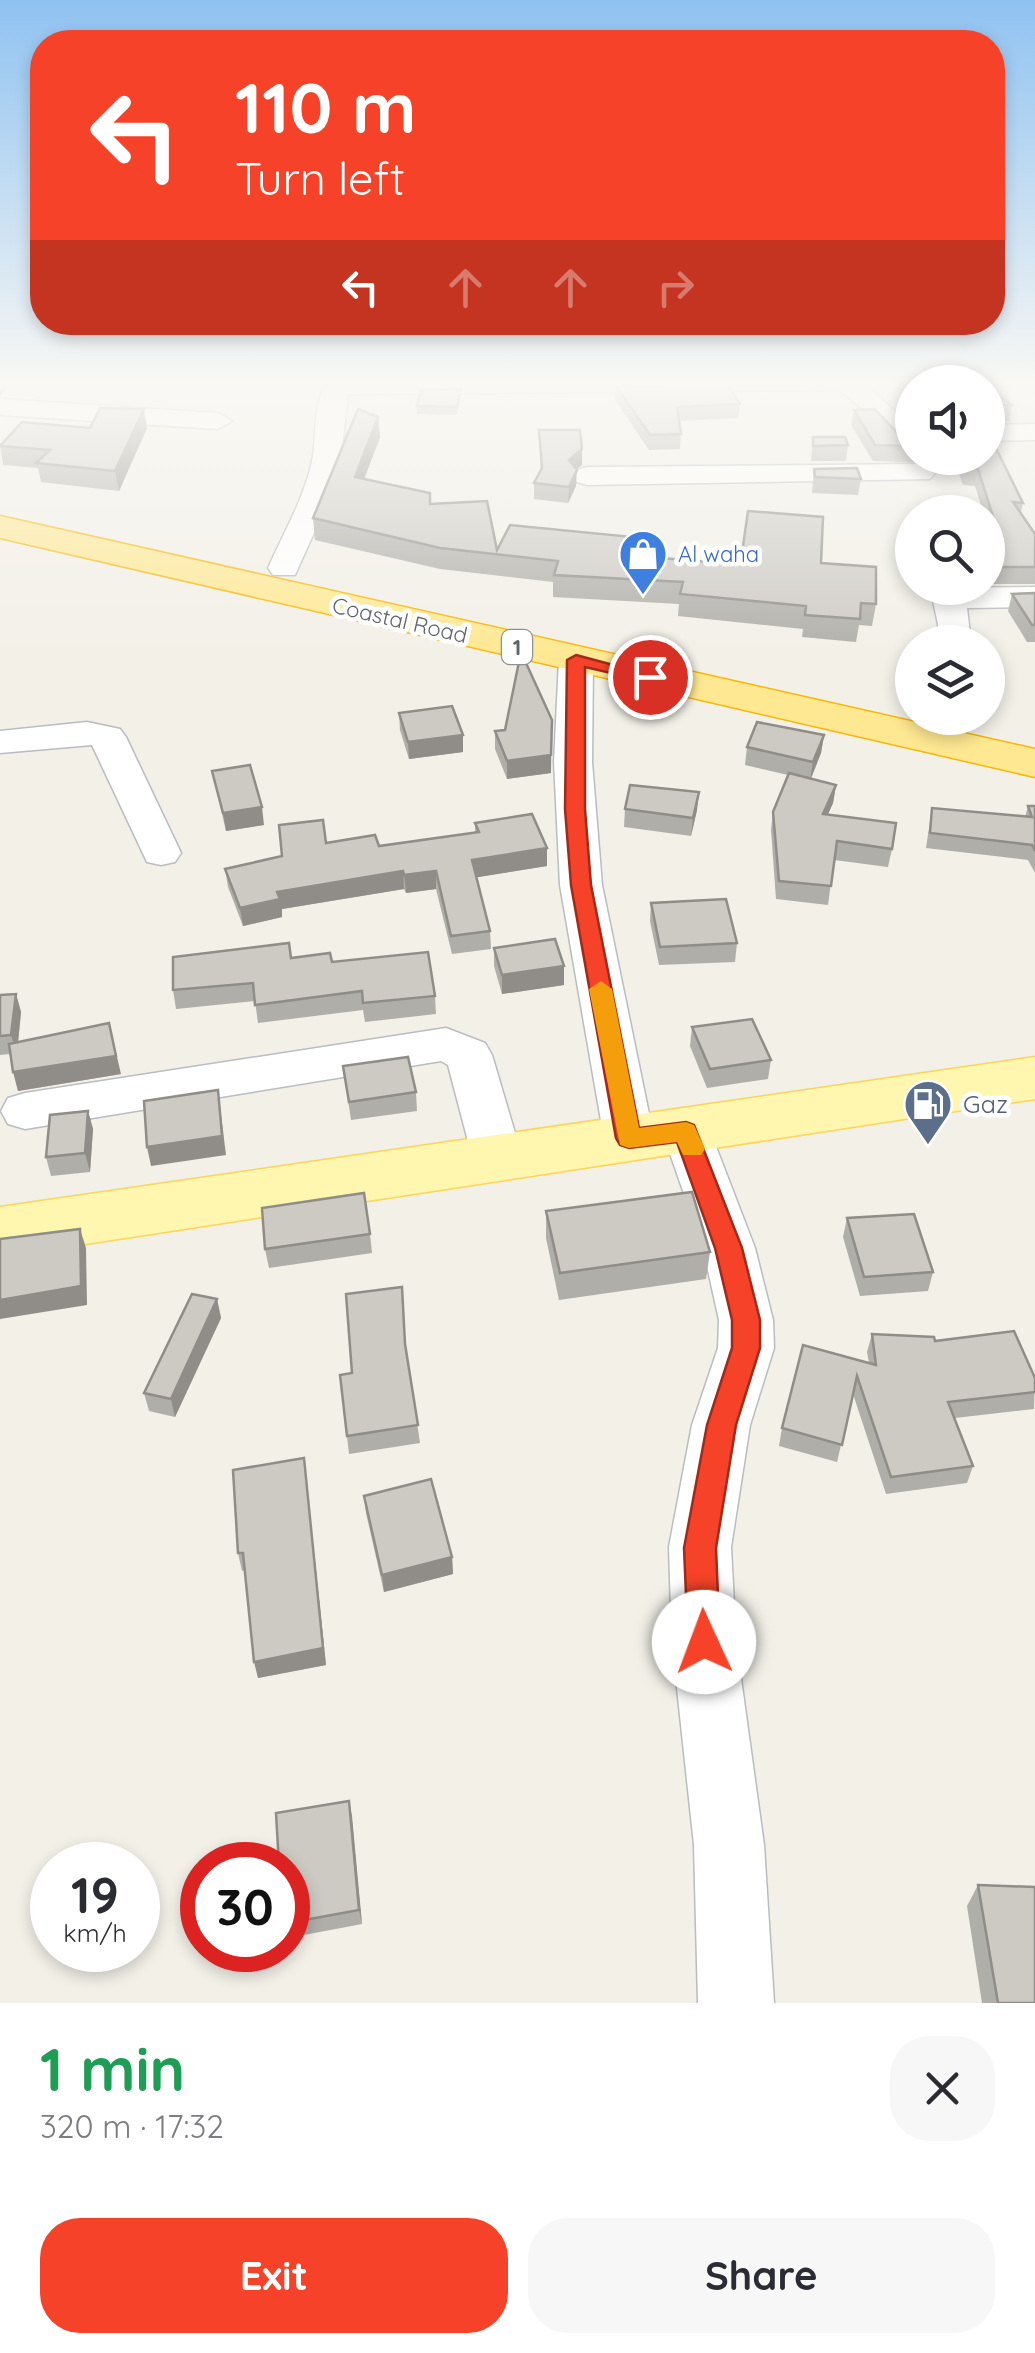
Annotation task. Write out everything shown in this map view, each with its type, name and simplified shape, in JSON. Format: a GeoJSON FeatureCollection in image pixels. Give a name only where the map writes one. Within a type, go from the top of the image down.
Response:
{"type":"FeatureCollection","features":[{"type":"Feature","properties":{"kind":"highway","name":"Coastal Road"},"geometry":{"type":"LineString","coordinates":[[0,502],[895,703]]}},
{"type":"Feature","properties":{"kind":"highway","name":"Coastal Road"},"geometry":{"type":"LineString","coordinates":[[0,526],[576,660],[895,716]]}},
{"type":"Feature","properties":{"kind":"highway","name":"Coastal Road"},"geometry":{"type":"LineString","coordinates":[[1005,730],[1035,732]]}},
{"type":"Feature","properties":{"kind":"highway","name":"Coastal Road"},"geometry":{"type":"LineString","coordinates":[[972,735],[1035,763]]}},
{"type":"Feature","properties":{"kind":"main road"},"geometry":{"type":"LineString","coordinates":[[0,1232],[1035,1078]]}},
{"type":"Feature","properties":{"kind":"street"},"geometry":{"type":"LineString","coordinates":[[284,568],[323,474]]}},
{"type":"Feature","properties":{"kind":"street"},"geometry":{"type":"LineString","coordinates":[[587,476],[615,474]]}},
{"type":"Feature","properties":{"kind":"street"},"geometry":{"type":"LineString","coordinates":[[1005,596],[1035,597]]}},
{"type":"Feature","properties":{"kind":"street"},"geometry":{"type":"LineString","coordinates":[[576,660],[573,762],[581,885],[657,1135],[728,1248],[746,1320],[746,1348],[722,1425],[700,1548],[704,1642],[728,1845],[736,2003]]}},
{"type":"Feature","properties":{"kind":"street"},"geometry":{"type":"LineString","coordinates":[[0,742],[87,733],[106,737],[161,854]]}},
{"type":"Feature","properties":{"kind":"street"},"geometry":{"type":"LineString","coordinates":[[25,1111],[446,1044],[468,1055],[498,1160]]}},
{"type":"Feature","properties":{"kind":"building"},"geometry":{"type":"Polygon","coordinates":[[[331,474],[356,474],[430,493],[430,504],[487,501],[497,550],[510,525],[653,539],[650,557],[720,563],[721,558],[741,560],[748,511],[823,517],[821,563],[876,567],[876,604],[861,603],[860,619],[805,615],[806,606],[680,594],[683,582],[554,575],[558,561],[440,548],[313,518],[331,474]]]}},
{"type":"Feature","properties":{"kind":"building"},"geometry":{"type":"Polygon","coordinates":[[[539,474],[575,474],[569,487],[534,483],[539,474]]]}},
{"type":"Feature","properties":{"kind":"building"},"geometry":{"type":"Polygon","coordinates":[[[859,474],[861,479],[815,477],[859,474]]]}},
{"type":"Feature","properties":{"kind":"building"},"geometry":{"type":"Polygon","coordinates":[[[1009,474],[1023,503],[1013,502],[1035,534],[1035,567],[1005,567],[1005,495],[986,495],[980,475],[1009,474]]]}},
{"type":"Feature","properties":{"kind":"building"},"geometry":{"type":"Polygon","coordinates":[[[1035,593],[1035,625],[1032,625],[1012,594],[1035,593]]]}},
{"type":"Feature","properties":{"kind":"building"},"geometry":{"type":"Polygon","coordinates":[[[521,652],[552,720],[551,755],[507,761],[495,731],[505,730],[521,652]]]}},
{"type":"Feature","properties":{"kind":"building"},"geometry":{"type":"Polygon","coordinates":[[[452,706],[463,735],[408,742],[399,713],[452,706]]]}},
{"type":"Feature","properties":{"kind":"building"},"geometry":{"type":"Polygon","coordinates":[[[757,722],[824,735],[813,762],[747,747],[757,722]]]}},
{"type":"Feature","properties":{"kind":"building"},"geometry":{"type":"Polygon","coordinates":[[[250,765],[262,807],[223,813],[212,771],[250,765]]]}},
{"type":"Feature","properties":{"kind":"building"},"geometry":{"type":"Polygon","coordinates":[[[789,773],[836,785],[823,814],[896,823],[892,849],[837,841],[831,886],[779,881],[773,812],[789,773]]]}},
{"type":"Feature","properties":{"kind":"building"},"geometry":{"type":"Polygon","coordinates":[[[630,785],[699,792],[693,818],[625,809],[630,785]]]}},
{"type":"Feature","properties":{"kind":"building"},"geometry":{"type":"Polygon","coordinates":[[[1028,806],[1035,806],[1035,851],[1032,845],[930,833],[932,808],[1032,817],[1028,806]]]}},
{"type":"Feature","properties":{"kind":"building"},"geometry":{"type":"Polygon","coordinates":[[[532,814],[547,848],[472,860],[490,931],[451,936],[436,871],[404,875],[403,871],[277,892],[280,899],[240,908],[225,869],[282,856],[279,825],[323,820],[326,843],[375,835],[379,846],[479,832],[475,823],[532,814]]]}},
{"type":"Feature","properties":{"kind":"building"},"geometry":{"type":"Polygon","coordinates":[[[726,899],[737,943],[660,947],[651,903],[726,899]]]}},
{"type":"Feature","properties":{"kind":"building"},"geometry":{"type":"Polygon","coordinates":[[[555,939],[564,966],[502,975],[494,948],[555,939]]]}},
{"type":"Feature","properties":{"kind":"building"},"geometry":{"type":"Polygon","coordinates":[[[289,943],[291,958],[330,953],[332,962],[428,952],[435,996],[363,1003],[362,991],[255,1005],[253,983],[173,990],[173,957],[289,943]]]}},
{"type":"Feature","properties":{"kind":"building"},"geometry":{"type":"Polygon","coordinates":[[[16,994],[11,1035],[0,1036],[0,995],[16,994]]]}},
{"type":"Feature","properties":{"kind":"building"},"geometry":{"type":"Polygon","coordinates":[[[752,1019],[771,1060],[710,1069],[692,1027],[752,1019]]]}},
{"type":"Feature","properties":{"kind":"building"},"geometry":{"type":"Polygon","coordinates":[[[109,1023],[116,1056],[13,1072],[9,1044],[109,1023]]]}},
{"type":"Feature","properties":{"kind":"building"},"geometry":{"type":"Polygon","coordinates":[[[408,1057],[416,1092],[349,1102],[343,1066],[408,1057]]]}},
{"type":"Feature","properties":{"kind":"building"},"geometry":{"type":"Polygon","coordinates":[[[218,1090],[222,1136],[147,1147],[144,1101],[218,1090]]]}},
{"type":"Feature","properties":{"kind":"building"},"geometry":{"type":"Polygon","coordinates":[[[88,1111],[85,1153],[46,1157],[50,1115],[88,1111]]]}},
{"type":"Feature","properties":{"kind":"building"},"geometry":{"type":"Polygon","coordinates":[[[692,1192],[710,1252],[560,1273],[546,1211],[692,1192]]]}},
{"type":"Feature","properties":{"kind":"building"},"geometry":{"type":"Polygon","coordinates":[[[364,1193],[370,1234],[265,1249],[262,1208],[364,1193]]]}},
{"type":"Feature","properties":{"kind":"building"},"geometry":{"type":"Polygon","coordinates":[[[914,1214],[933,1272],[864,1277],[847,1218],[914,1214]]]}},
{"type":"Feature","properties":{"kind":"building"},"geometry":{"type":"Polygon","coordinates":[[[80,1229],[81,1286],[0,1300],[0,1239],[80,1229]]]}},
{"type":"Feature","properties":{"kind":"building"},"geometry":{"type":"Polygon","coordinates":[[[402,1287],[405,1344],[418,1425],[347,1436],[340,1375],[352,1373],[346,1294],[402,1287]]]}},
{"type":"Feature","properties":{"kind":"building"},"geometry":{"type":"Polygon","coordinates":[[[192,1294],[217,1299],[171,1399],[144,1393],[192,1294]]]}},
{"type":"Feature","properties":{"kind":"building"},"geometry":{"type":"Polygon","coordinates":[[[1014,1331],[1035,1378],[1035,1392],[948,1402],[973,1466],[891,1477],[857,1376],[842,1445],[782,1428],[803,1345],[876,1365],[872,1334],[934,1337],[935,1341],[1014,1331]]]}},
{"type":"Feature","properties":{"kind":"building"},"geometry":{"type":"Polygon","coordinates":[[[304,1458],[323,1648],[254,1662],[243,1553],[238,1553],[233,1470],[304,1458]]]}},
{"type":"Feature","properties":{"kind":"building"},"geometry":{"type":"Polygon","coordinates":[[[431,1479],[452,1557],[382,1575],[364,1496],[431,1479]]]}},
{"type":"Feature","properties":{"kind":"building"},"geometry":{"type":"Polygon","coordinates":[[[349,1801],[359,1910],[310,1919],[310,1842],[278,1842],[276,1813],[349,1801]]]}},
{"type":"Feature","properties":{"kind":"building"},"geometry":{"type":"Polygon","coordinates":[[[978,1885],[1035,1887],[1035,2003],[998,2003],[978,1885]]]}},
{"type":"Feature","properties":{"kind":"slow traffic"},"geometry":{"type":"LineString","coordinates":[[601,989],[629,1138],[686,1131],[692,1149]]}},
{"type":"Feature","properties":{"kind":"place","name":"Al waha"},"geometry":{"type":"Point","coordinates":[643,596]}},
{"type":"Feature","properties":{"kind":"place","name":"Gaz"},"geometry":{"type":"Point","coordinates":[928,1146]}},
{"type":"Feature","properties":{"kind":"route"},"geometry":{"type":"LineString","coordinates":[[650,677],[576,660],[575,809],[581,885],[629,1138],[686,1131],[728,1248],[746,1320],[746,1348],[722,1425],[700,1548],[704,1642]]}}]}
